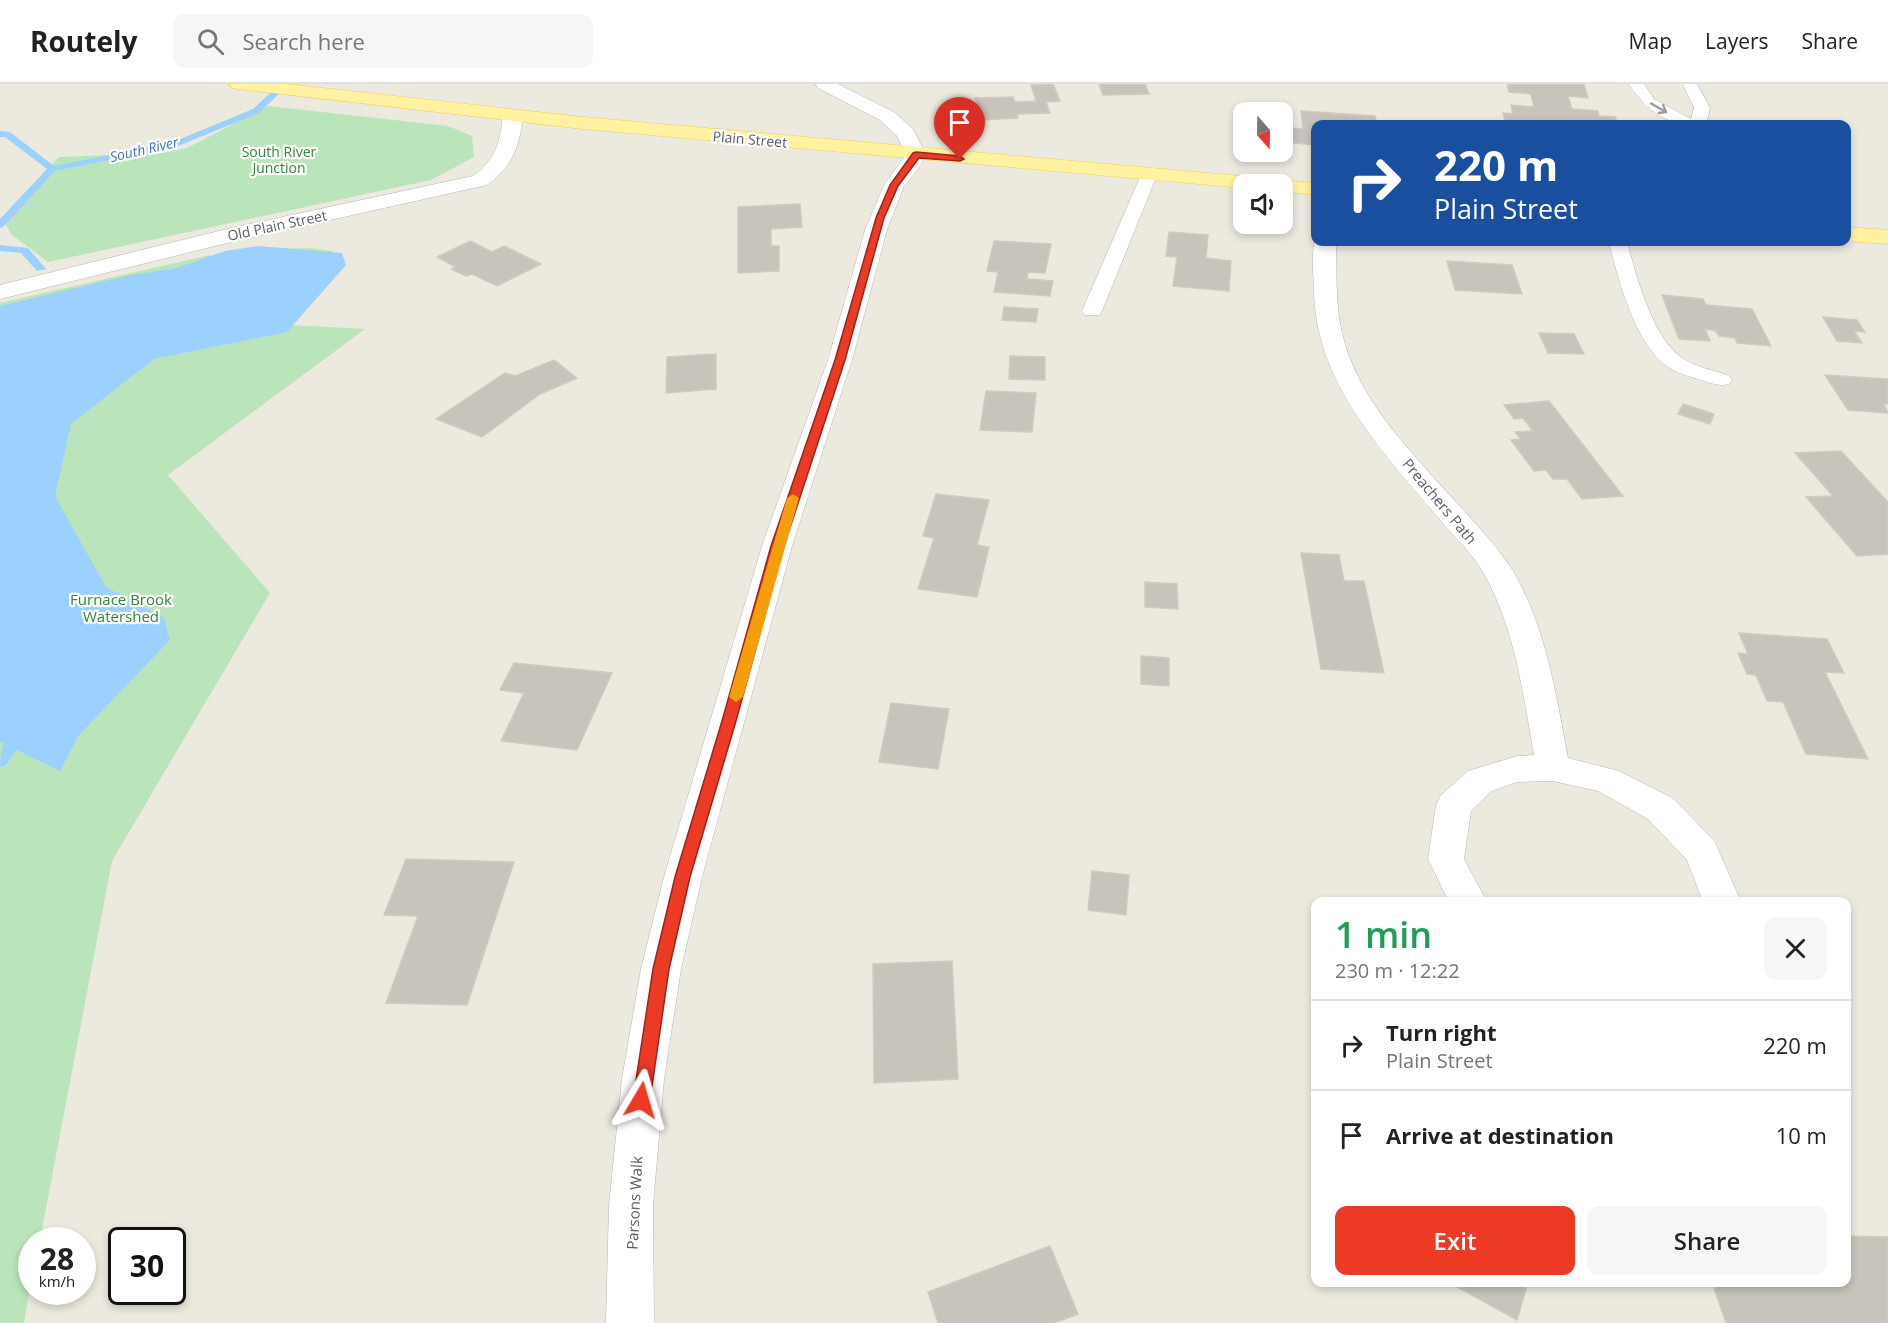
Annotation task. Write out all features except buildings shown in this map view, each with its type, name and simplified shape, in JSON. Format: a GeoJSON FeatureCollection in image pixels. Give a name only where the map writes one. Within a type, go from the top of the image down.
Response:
{"type":"FeatureCollection","features":[{"type":"Feature","properties":{"kind":"main road","name":"Plain Street"},"geometry":{"type":"LineString","coordinates":[[238,84],[393,100],[513,116],[916,155],[1233,182]]}},
{"type":"Feature","properties":{"kind":"main road"},"geometry":{"type":"LineString","coordinates":[[1293,187],[1311,189]]}},
{"type":"Feature","properties":{"kind":"main road"},"geometry":{"type":"LineString","coordinates":[[1851,234],[1888,237]]}},
{"type":"Feature","properties":{"kind":"street"},"geometry":{"type":"LineString","coordinates":[[824,84],[887,116],[906,133],[916,155]]}},
{"type":"Feature","properties":{"kind":"street","name":"Old Plain Street"},"geometry":{"type":"LineString","coordinates":[[0,292],[227,236],[480,181],[494,172],[507,155],[513,116]]}},
{"type":"Feature","properties":{"kind":"street","name":"Parsons Walk"},"geometry":{"type":"LineString","coordinates":[[630,1323],[631,1205],[644,1079],[661,969],[682,877],[729,721],[777,546],[840,360],[876,230],[894,185],[911,165],[916,155]]}},
{"type":"Feature","properties":{"kind":"street","name":"Preachers Path"},"geometry":{"type":"LineString","coordinates":[[1325,246],[1328,317],[1332,344],[1345,377],[1365,410],[1497,570],[1520,617],[1537,684],[1553,768]]}},
{"type":"Feature","properties":{"kind":"street"},"geometry":{"type":"LineString","coordinates":[[1465,897],[1446,859],[1454,805],[1480,781],[1517,769],[1553,768],[1607,780],[1661,809],[1702,852],[1720,897]]}},
{"type":"Feature","properties":{"kind":"lane"},"geometry":{"type":"LineString","coordinates":[[1636,84],[1648,102],[1682,120]]}},
{"type":"Feature","properties":{"kind":"lane"},"geometry":{"type":"LineString","coordinates":[[1690,84],[1702,108],[1699,120]]}},
{"type":"Feature","properties":{"kind":"lane"},"geometry":{"type":"LineString","coordinates":[[1092,311],[1149,175]]}},
{"type":"Feature","properties":{"kind":"lane"},"geometry":{"type":"LineString","coordinates":[[1618,246],[1656,344],[1674,362],[1722,380]]}},
{"type":"Feature","properties":{"kind":"green space","name":"South River Junction"},"geometry":{"type":"Polygon","coordinates":[[[268,106],[448,126],[472,136],[474,157],[431,180],[48,262],[12,235],[6,225],[9,210],[59,157],[162,153],[187,148],[268,106]]]}},
{"type":"Feature","properties":{"kind":"green space","name":"Furnace Brook Watershed"},"geometry":{"type":"Polygon","coordinates":[[[311,248],[332,251],[343,259],[344,267],[291,325],[365,329],[168,475],[270,593],[112,861],[42,1227],[18,1227],[18,1305],[27,1305],[24,1323],[0,1323],[0,303],[210,255],[218,260],[264,249],[311,248]]]}},
{"type":"Feature","properties":{"kind":"water"},"geometry":{"type":"Polygon","coordinates":[[[258,246],[342,253],[346,265],[287,332],[154,359],[71,424],[55,496],[106,587],[164,618],[170,640],[79,735],[60,771],[0,742],[0,306],[126,276],[176,268],[225,251],[258,246]]]}},
{"type":"Feature","properties":{"kind":"waterway","name":"South River"},"geometry":{"type":"LineString","coordinates":[[52,169],[175,144],[256,111],[285,84]]}},
{"type":"Feature","properties":{"kind":"waterway","name":"South River"},"geometry":{"type":"LineString","coordinates":[[0,134],[7,134],[52,169]]}},
{"type":"Feature","properties":{"kind":"waterway"},"geometry":{"type":"LineString","coordinates":[[0,225],[52,169]]}},
{"type":"Feature","properties":{"kind":"waterway"},"geometry":{"type":"LineString","coordinates":[[0,248],[24,250],[41,269]]}},
{"type":"Feature","properties":{"kind":"waterway"},"geometry":{"type":"LineString","coordinates":[[0,761],[21,732]]}},
{"type":"Feature","properties":{"kind":"slow traffic"},"geometry":{"type":"LineString","coordinates":[[736,697],[777,546],[793,498]]}},
{"type":"Feature","properties":{"kind":"route"},"geometry":{"type":"LineString","coordinates":[[641,1100],[661,969],[682,877],[729,721],[777,546],[840,360],[880,218],[894,185],[911,165],[916,155],[960,159]]}}]}
